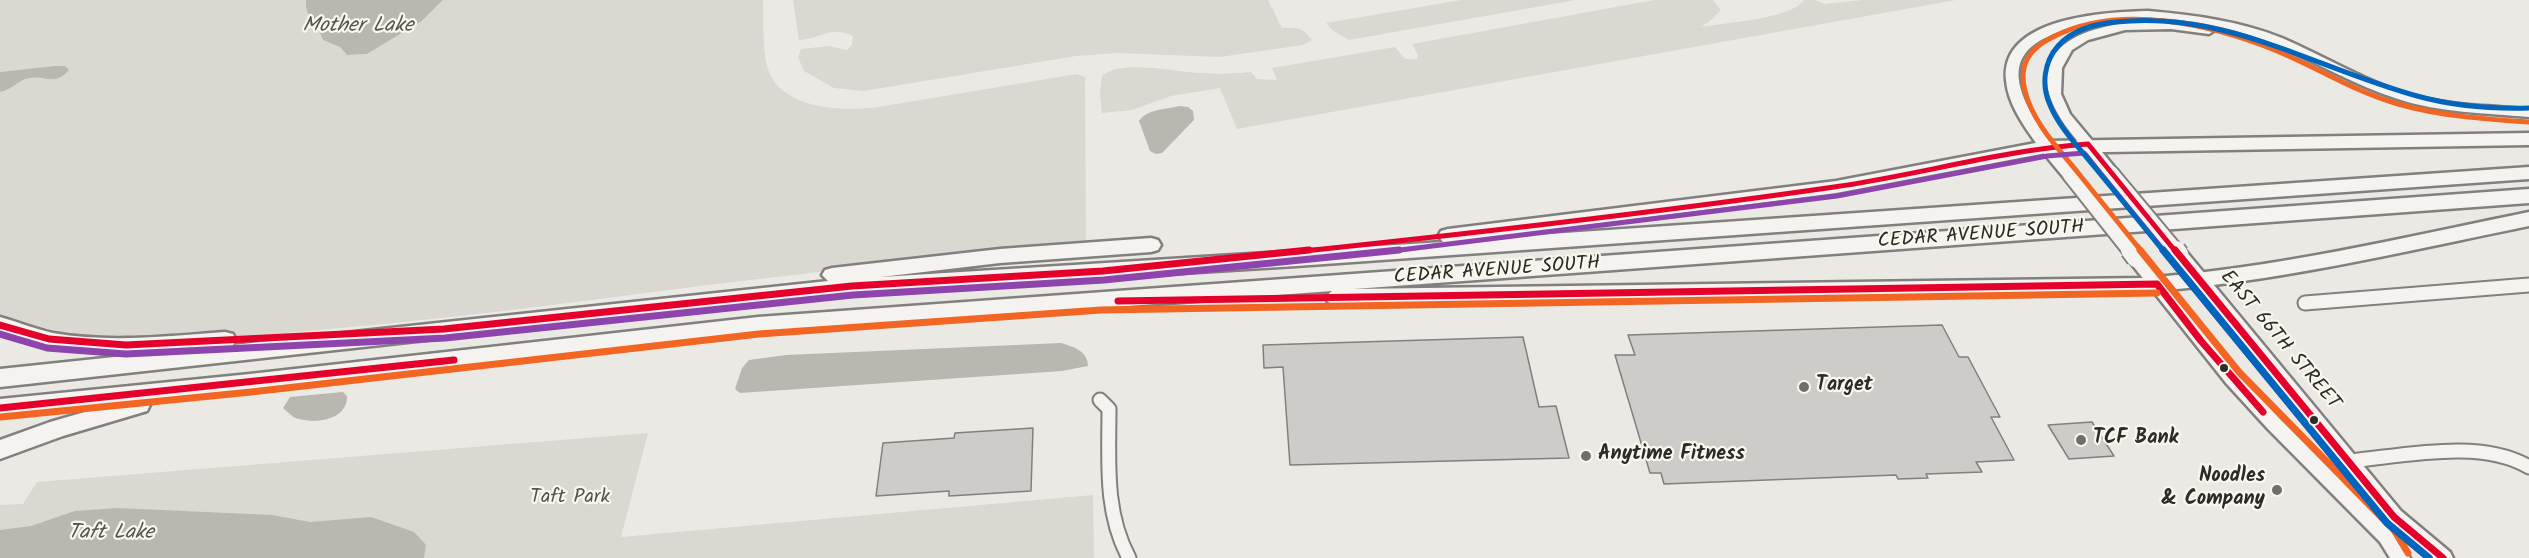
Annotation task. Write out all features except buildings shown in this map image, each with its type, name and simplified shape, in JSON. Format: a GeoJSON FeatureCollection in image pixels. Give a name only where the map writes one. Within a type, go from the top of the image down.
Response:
{"type":"FeatureCollection","features":[{"type":"Feature","properties":{"kind":"highway"},"geometry":{"type":"LineString","coordinates":[[1103,271],[1437,237],[1836,187],[2046,147],[2088,144],[2354,143],[2529,139]]}},
{"type":"Feature","properties":{"kind":"highway","name":"CEDAR AVENUE SOUTH"},"geometry":{"type":"LineString","coordinates":[[0,378],[852,286],[1319,258],[2529,172]]}},
{"type":"Feature","properties":{"kind":"highway","name":"CEDAR AVENUE SOUTH"},"geometry":{"type":"LineString","coordinates":[[0,408],[250,383],[758,325],[2529,196]]}},
{"type":"Feature","properties":{"kind":"highway"},"geometry":{"type":"LineString","coordinates":[[1101,301],[2157,284],[2200,281],[2270,271],[2529,219]]}},
{"type":"Feature","properties":{"kind":"highway"},"geometry":{"type":"LineString","coordinates":[[542,318],[639,299],[894,267],[1151,245]]}},
{"type":"Feature","properties":{"kind":"highway"},"geometry":{"type":"LineString","coordinates":[[0,325],[49,339],[126,345],[444,329]]}},
{"type":"Feature","properties":{"kind":"highway"},"geometry":{"type":"LineString","coordinates":[[0,450],[104,414],[250,383]]}},
{"type":"Feature","properties":{"kind":"main road","name":"EAST 66TH STREET"},"geometry":{"type":"LineString","coordinates":[[2088,144],[2406,529],[2443,558]]}},
{"type":"Feature","properties":{"kind":"main road"},"geometry":{"type":"LineString","coordinates":[[2046,147],[2232,378],[2274,424],[2387,536],[2400,558]]}},
{"type":"Feature","properties":{"kind":"street"},"geometry":{"type":"LineString","coordinates":[[2046,147],[2019,104],[2012,76],[2018,54],[2034,36],[2062,21],[2099,13],[2141,12],[2187,16],[2218,22],[2275,40],[2358,80],[2402,96],[2449,107],[2529,115]]}},
{"type":"Feature","properties":{"kind":"street"},"geometry":{"type":"LineString","coordinates":[[2088,144],[2064,114],[2054,93],[2052,81],[2059,59],[2063,52],[2087,37],[2114,28],[2141,25],[2190,27],[2239,37],[2283,53],[2344,81],[2426,108],[2480,117],[2529,115]]}},
{"type":"Feature","properties":{"kind":"street"},"geometry":{"type":"LineString","coordinates":[[2305,303],[2529,285]]}},
{"type":"Feature","properties":{"kind":"street"},"geometry":{"type":"LineString","coordinates":[[1100,400],[1109,409],[1113,524],[1129,558]]}},
{"type":"Feature","properties":{"kind":"street"},"geometry":{"type":"LineString","coordinates":[[2349,461],[2472,450],[2514,458],[2529,467]]}},
{"type":"Feature","properties":{"kind":"green space"},"geometry":{"type":"Polygon","coordinates":[[[0,0],[306,0],[323,40],[340,47],[347,55],[367,54],[422,21],[443,0],[763,0],[764,51],[773,80],[783,91],[810,104],[842,109],[872,108],[1077,74],[1085,77],[1086,241],[1082,245],[809,273],[436,319],[270,334],[153,341],[115,340],[38,330],[0,320],[0,92],[54,66],[0,72],[0,0]]]}},
{"type":"Feature","properties":{"kind":"green space"},"geometry":{"type":"Polygon","coordinates":[[[793,0],[1268,0],[1282,28],[1300,29],[1312,40],[1303,45],[1220,57],[1117,53],[1076,56],[864,91],[834,88],[804,71],[798,57],[801,49],[829,46],[847,50],[852,45],[853,36],[831,32],[799,40],[793,0]]]}},
{"type":"Feature","properties":{"kind":"green space"},"geometry":{"type":"Polygon","coordinates":[[[1461,0],[1576,0],[1349,40],[1332,30],[1326,23],[1461,0]]]}},
{"type":"Feature","properties":{"kind":"green space"},"geometry":{"type":"Polygon","coordinates":[[[1654,0],[1713,0],[1721,10],[1700,27],[1772,16],[1786,12],[1804,0],[1815,0],[1825,4],[1863,0],[1956,0],[1237,129],[1220,88],[1171,96],[1132,110],[1102,113],[1100,93],[1102,76],[1122,68],[1135,67],[1212,74],[1251,72],[1257,79],[1277,80],[1272,68],[1395,47],[1405,59],[1417,59],[1418,55],[1412,44],[1654,0]]]}},
{"type":"Feature","properties":{"kind":"green space","name":"Taft Park"},"geometry":{"type":"Polygon","coordinates":[[[648,433],[621,537],[1093,495],[1094,558],[0,558],[0,505],[23,504],[37,482],[648,433]]]}},
{"type":"Feature","properties":{"kind":"water","name":"Mother Lake"},"geometry":{"type":"Polygon","coordinates":[[[306,0],[443,0],[422,21],[367,54],[347,55],[340,47],[323,40],[309,16],[306,0]]]}},
{"type":"Feature","properties":{"kind":"water"},"geometry":{"type":"Polygon","coordinates":[[[65,66],[69,70],[59,78],[30,78],[0,92],[0,72],[65,66]]]}},
{"type":"Feature","properties":{"kind":"water"},"geometry":{"type":"Polygon","coordinates":[[[1180,106],[1188,107],[1193,111],[1194,120],[1162,153],[1156,154],[1150,151],[1139,121],[1152,112],[1180,106]]]}},
{"type":"Feature","properties":{"kind":"water"},"geometry":{"type":"Polygon","coordinates":[[[1061,343],[1083,353],[1088,366],[1062,371],[740,393],[735,389],[742,368],[749,360],[786,355],[1061,343]]]}},
{"type":"Feature","properties":{"kind":"water"},"geometry":{"type":"Polygon","coordinates":[[[343,392],[347,396],[343,410],[323,420],[299,419],[283,408],[290,397],[343,392]]]}},
{"type":"Feature","properties":{"kind":"water","name":"Taft Lake"},"geometry":{"type":"Polygon","coordinates":[[[117,508],[272,515],[310,522],[371,517],[414,532],[426,545],[424,558],[0,558],[0,530],[31,526],[75,511],[117,508]]]}},
{"type":"Feature","properties":{"kind":"transit line"},"geometry":{"type":"LineString","coordinates":[[2429,558],[2387,523],[2066,132],[2052,110],[2046,95],[2046,69],[2059,45],[2065,39],[2088,27],[2142,19],[2183,21],[2261,40],[2376,84],[2416,96],[2472,106],[2529,108]]}},
{"type":"Feature","properties":{"kind":"transit line"},"geometry":{"type":"LineString","coordinates":[[2408,553],[2394,530],[2239,372],[2053,142],[2038,119],[2025,92],[2022,78],[2023,65],[2029,53],[2040,43],[2066,30],[2095,23],[2126,20],[2158,21],[2222,32],[2251,41],[2367,93],[2398,104],[2446,114],[2528,122]]}},
{"type":"Feature","properties":{"kind":"transit line"},"geometry":{"type":"LineString","coordinates":[[0,325],[49,339],[126,345],[444,329],[852,286],[1103,271],[1448,236],[1836,187],[2046,147],[2088,144],[2394,517],[2443,558]]}},
{"type":"Feature","properties":{"kind":"transit line"},"geometry":{"type":"LineString","coordinates":[[0,334],[47,348],[126,354],[445,338],[853,295],[1104,280],[1449,245],[1837,196],[2047,156],[2084,153],[2387,523],[2429,558]]}},
{"type":"Feature","properties":{"kind":"transit line"},"geometry":{"type":"LineString","coordinates":[[1118,301],[2157,284],[2201,341],[2263,412]]}},
{"type":"Feature","properties":{"kind":"transit line"},"geometry":{"type":"LineString","coordinates":[[1,417],[251,392],[759,334],[1101,310],[2157,293]]}},
{"type":"Feature","properties":{"kind":"transit line"},"geometry":{"type":"LineString","coordinates":[[0,408],[454,360]]}},
{"type":"Feature","properties":{"kind":"place","name":"Target"},"geometry":{"type":"Point","coordinates":[1804,387]}},
{"type":"Feature","properties":{"kind":"place","name":"TCF Bank"},"geometry":{"type":"Point","coordinates":[2081,440]}},
{"type":"Feature","properties":{"kind":"place","name":"Anytime Fitness"},"geometry":{"type":"Point","coordinates":[1586,456]}},
{"type":"Feature","properties":{"kind":"place","name":"Noodles & Company"},"geometry":{"type":"Point","coordinates":[2277,490]}}]}
